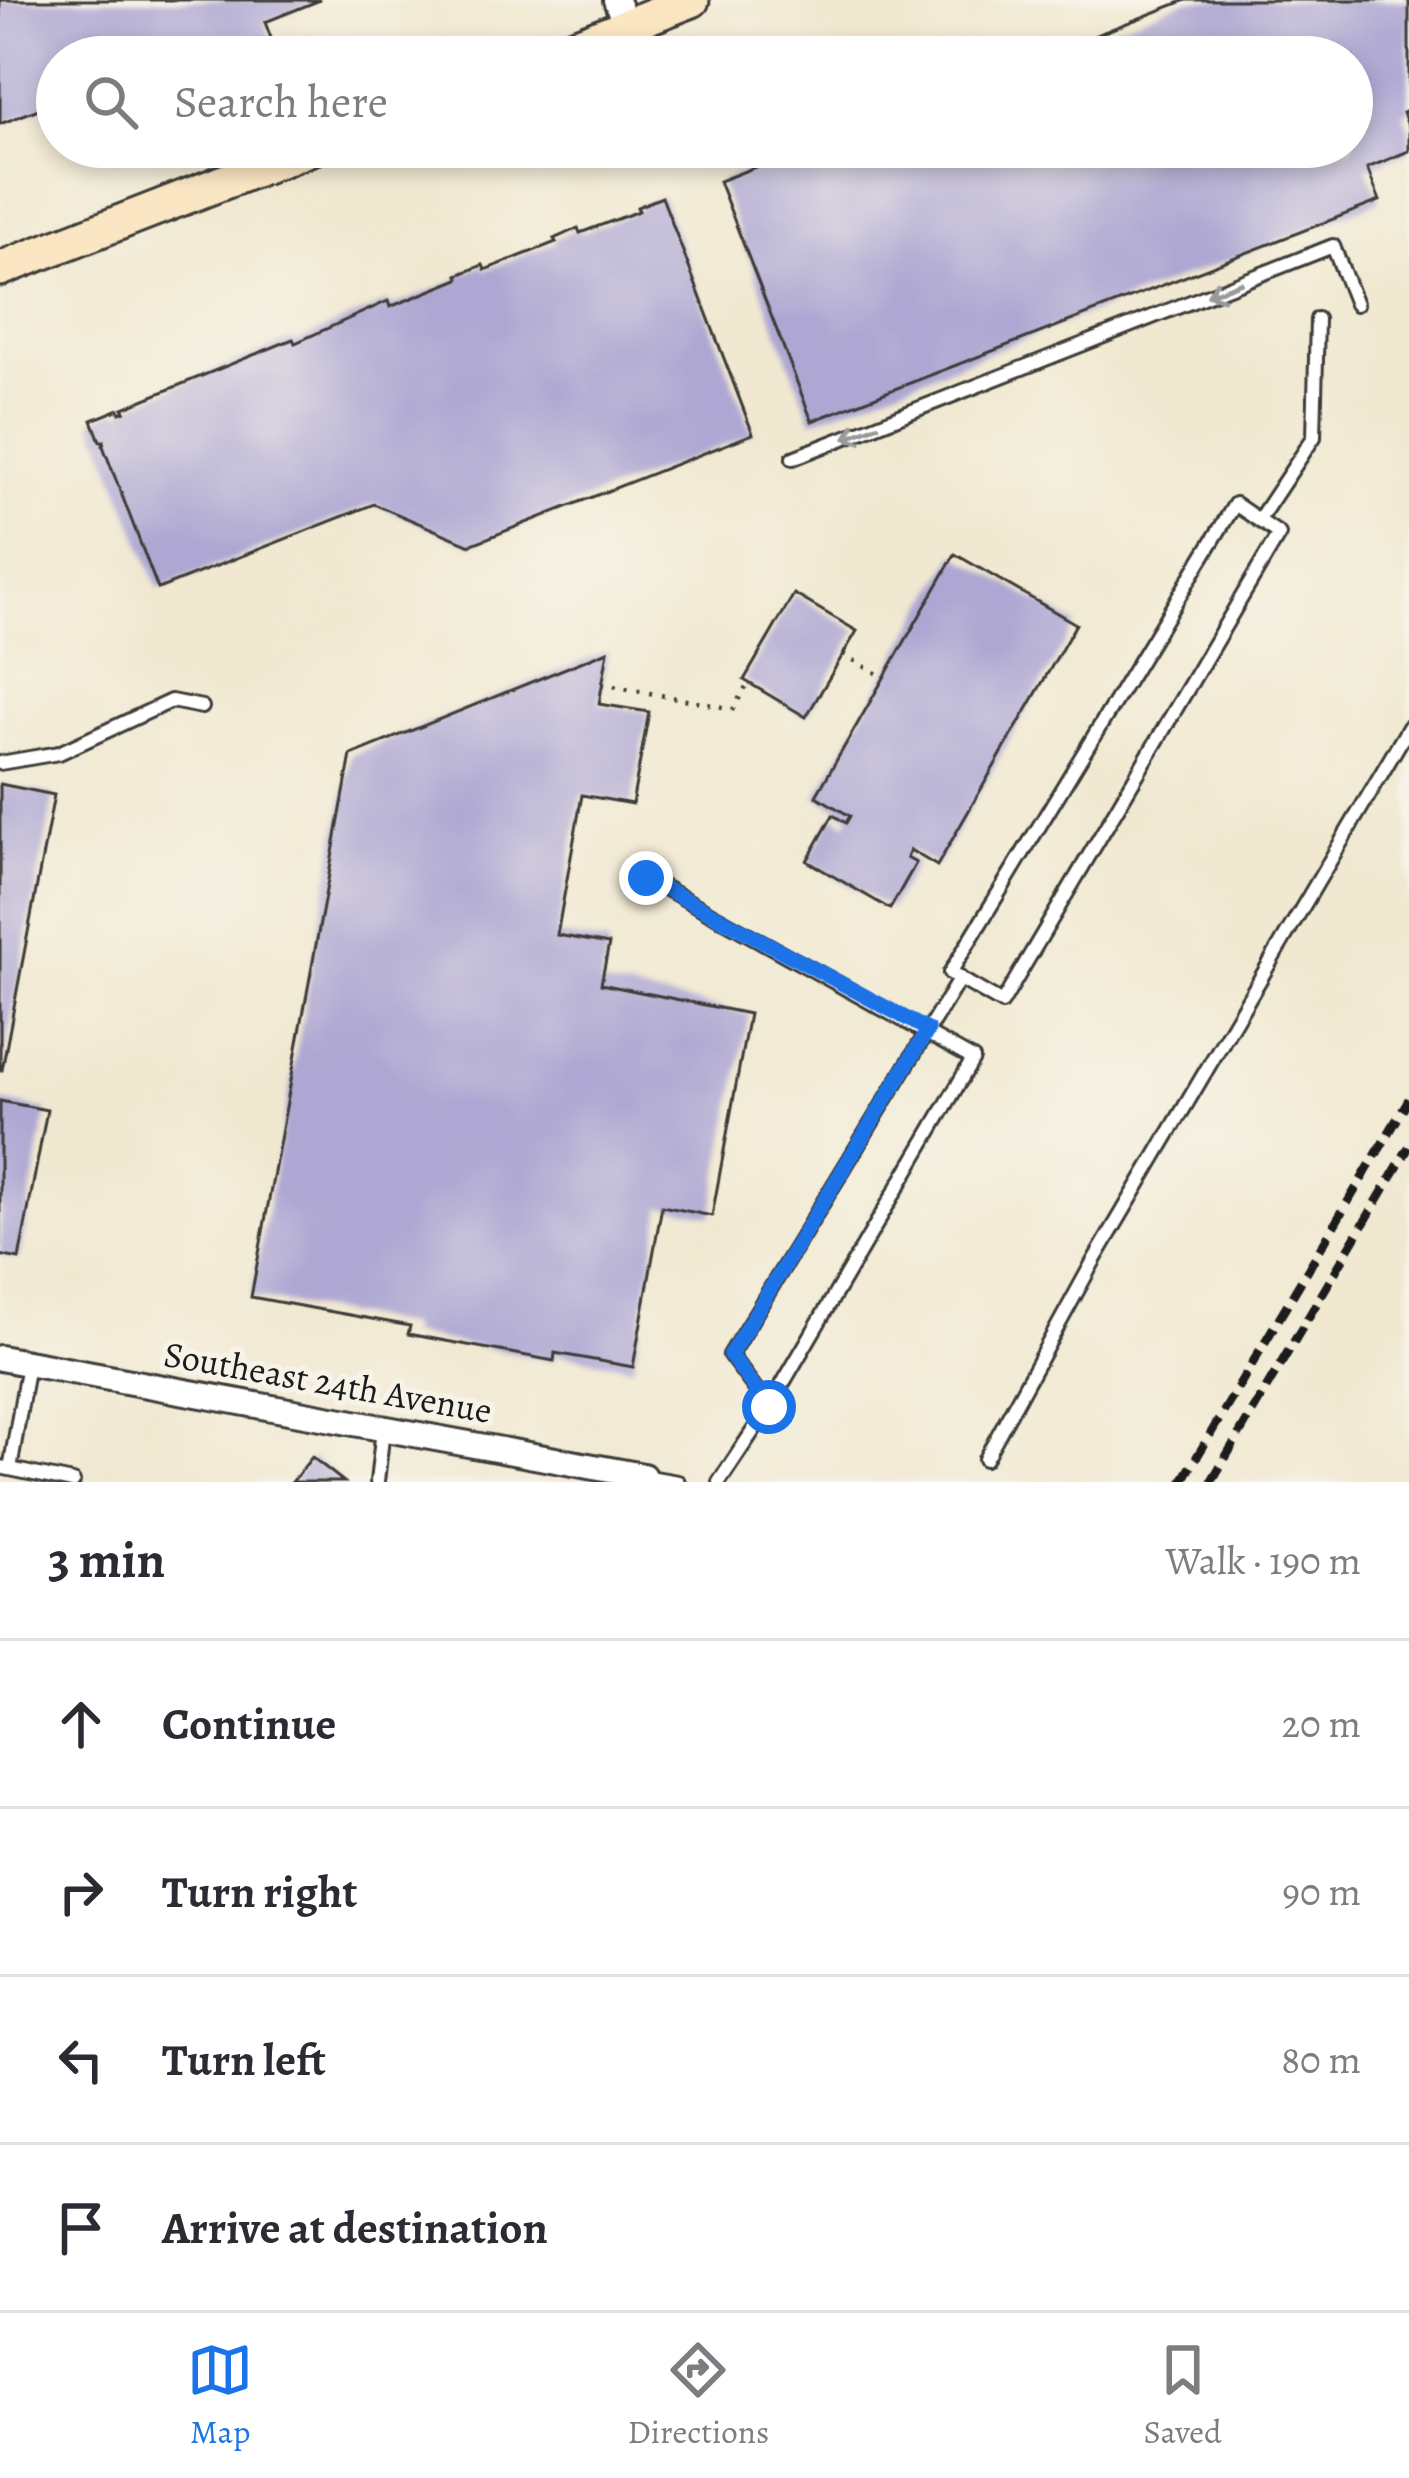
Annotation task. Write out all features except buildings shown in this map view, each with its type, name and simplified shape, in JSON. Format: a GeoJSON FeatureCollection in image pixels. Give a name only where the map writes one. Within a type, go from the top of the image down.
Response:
{"type":"FeatureCollection","features":[{"type":"Feature","properties":{"kind":"street"},"geometry":{"type":"LineString","coordinates":[[582,36],[621,13],[692,0]]}},
{"type":"Feature","properties":{"kind":"street"},"geometry":{"type":"LineString","coordinates":[[0,269],[260,168]]}},
{"type":"Feature","properties":{"kind":"street","name":"Southeast 24th Avenue"},"geometry":{"type":"LineString","coordinates":[[0,1358],[609,1476],[643,1476]]}},
{"type":"Feature","properties":{"kind":"lane"},"geometry":{"type":"LineString","coordinates":[[793,458],[1333,246],[1356,304]]}},
{"type":"Feature","properties":{"kind":"lane"},"geometry":{"type":"LineString","coordinates":[[1260,518],[1314,436],[1317,320]]}},
{"type":"Feature","properties":{"kind":"lane"},"geometry":{"type":"LineString","coordinates":[[1235,504],[1260,518],[1279,534],[1002,1003],[961,978],[950,974],[1235,504]]}},
{"type":"Feature","properties":{"kind":"lane"},"geometry":{"type":"LineString","coordinates":[[0,763],[59,753],[171,701],[202,707]]}},
{"type":"Feature","properties":{"kind":"lane"},"geometry":{"type":"LineString","coordinates":[[985,1459],[1093,1262],[1409,727]]}},
{"type":"Feature","properties":{"kind":"lane"},"geometry":{"type":"LineString","coordinates":[[646,878],[973,1059],[769,1407],[719,1482]]}},
{"type":"Feature","properties":{"kind":"lane"},"geometry":{"type":"LineString","coordinates":[[769,1407],[730,1355],[961,978]]}},
{"type":"Feature","properties":{"kind":"lane"},"geometry":{"type":"LineString","coordinates":[[28,1363],[5,1468],[73,1482]]}},
{"type":"Feature","properties":{"kind":"lane"},"geometry":{"type":"LineString","coordinates":[[377,1482],[383,1429]]}},
{"type":"Feature","properties":{"kind":"lane"},"geometry":{"type":"LineString","coordinates":[[643,1476],[677,1482]]}},
{"type":"Feature","properties":{"kind":"path"},"geometry":{"type":"LineString","coordinates":[[843,654],[883,677]]}},
{"type":"Feature","properties":{"kind":"path"},"geometry":{"type":"LineString","coordinates":[[602,684],[733,709],[748,683]]}},
{"type":"Feature","properties":{"kind":"railway"},"geometry":{"type":"LineString","coordinates":[[1182,1482],[1409,1099]]}},
{"type":"Feature","properties":{"kind":"railway"},"geometry":{"type":"LineString","coordinates":[[1211,1482],[1409,1147]]}},
{"type":"Feature","properties":{"kind":"route"},"geometry":{"type":"LineString","coordinates":[[646,878],[928,1030],[730,1355],[769,1407]]}}]}
